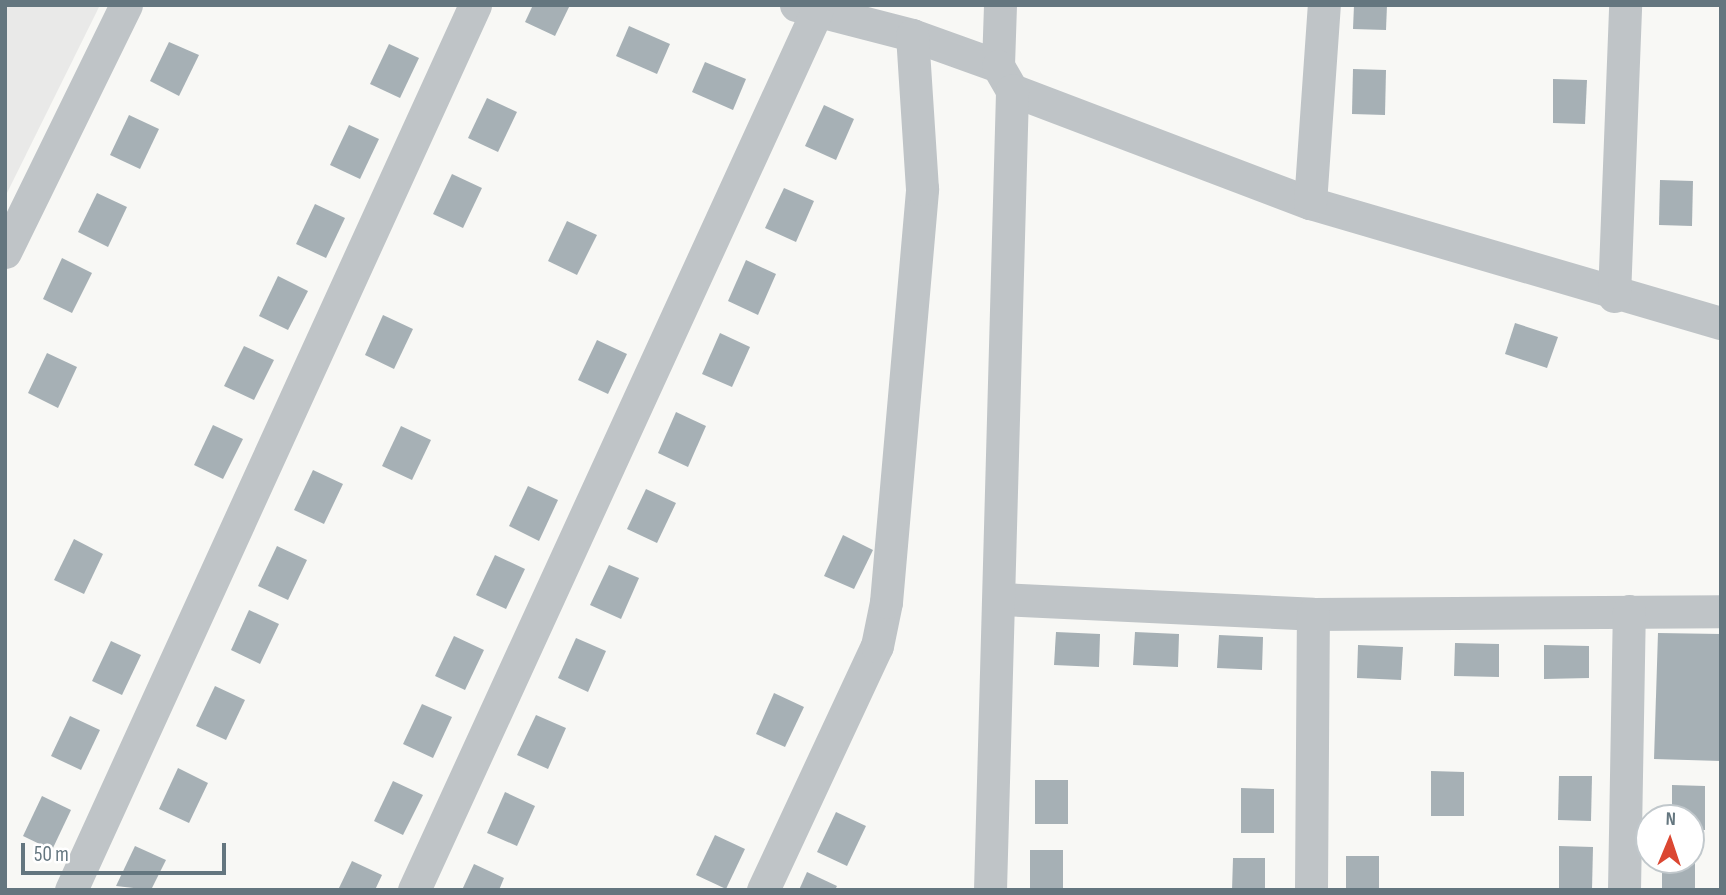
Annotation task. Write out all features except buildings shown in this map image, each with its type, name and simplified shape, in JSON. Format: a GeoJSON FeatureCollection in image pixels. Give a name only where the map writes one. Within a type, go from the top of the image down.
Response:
{"type":"FeatureCollection","features":[{"type":"Feature","properties":{"kind":"street"},"geometry":{"type":"LineString","coordinates":[[5,252],[125,5]]}},
{"type":"Feature","properties":{"kind":"street"},"geometry":{"type":"LineString","coordinates":[[71,890],[475,5]]}},
{"type":"Feature","properties":{"kind":"street"},"geometry":{"type":"LineString","coordinates":[[990,890],[1000,598],[1005,78],[1000,5]]}},
{"type":"Feature","properties":{"kind":"street"},"geometry":{"type":"LineString","coordinates":[[1310,203],[1324,5]]}},
{"type":"Feature","properties":{"kind":"street"},"geometry":{"type":"LineString","coordinates":[[1614,296],[1625,5]]}},
{"type":"Feature","properties":{"kind":"street"},"geometry":{"type":"LineString","coordinates":[[414,890],[806,9],[912,35],[1005,78],[1310,203],[1614,296],[1721,323]]}},
{"type":"Feature","properties":{"kind":"street"},"geometry":{"type":"LineString","coordinates":[[763,890],[877,646],[886,602],[922,189],[912,35]]}},
{"type":"Feature","properties":{"kind":"street"},"geometry":{"type":"LineString","coordinates":[[1000,598],[1313,614],[1721,611]]}},
{"type":"Feature","properties":{"kind":"street"},"geometry":{"type":"LineString","coordinates":[[1624,890],[1629,611]]}},
{"type":"Feature","properties":{"kind":"street"},"geometry":{"type":"LineString","coordinates":[[1311,890],[1313,614]]}},
{"type":"Feature","properties":{"kind":"shaded area"},"geometry":{"type":"Polygon","coordinates":[[[5,5],[100,5],[5,197],[5,5]]]}}]}
